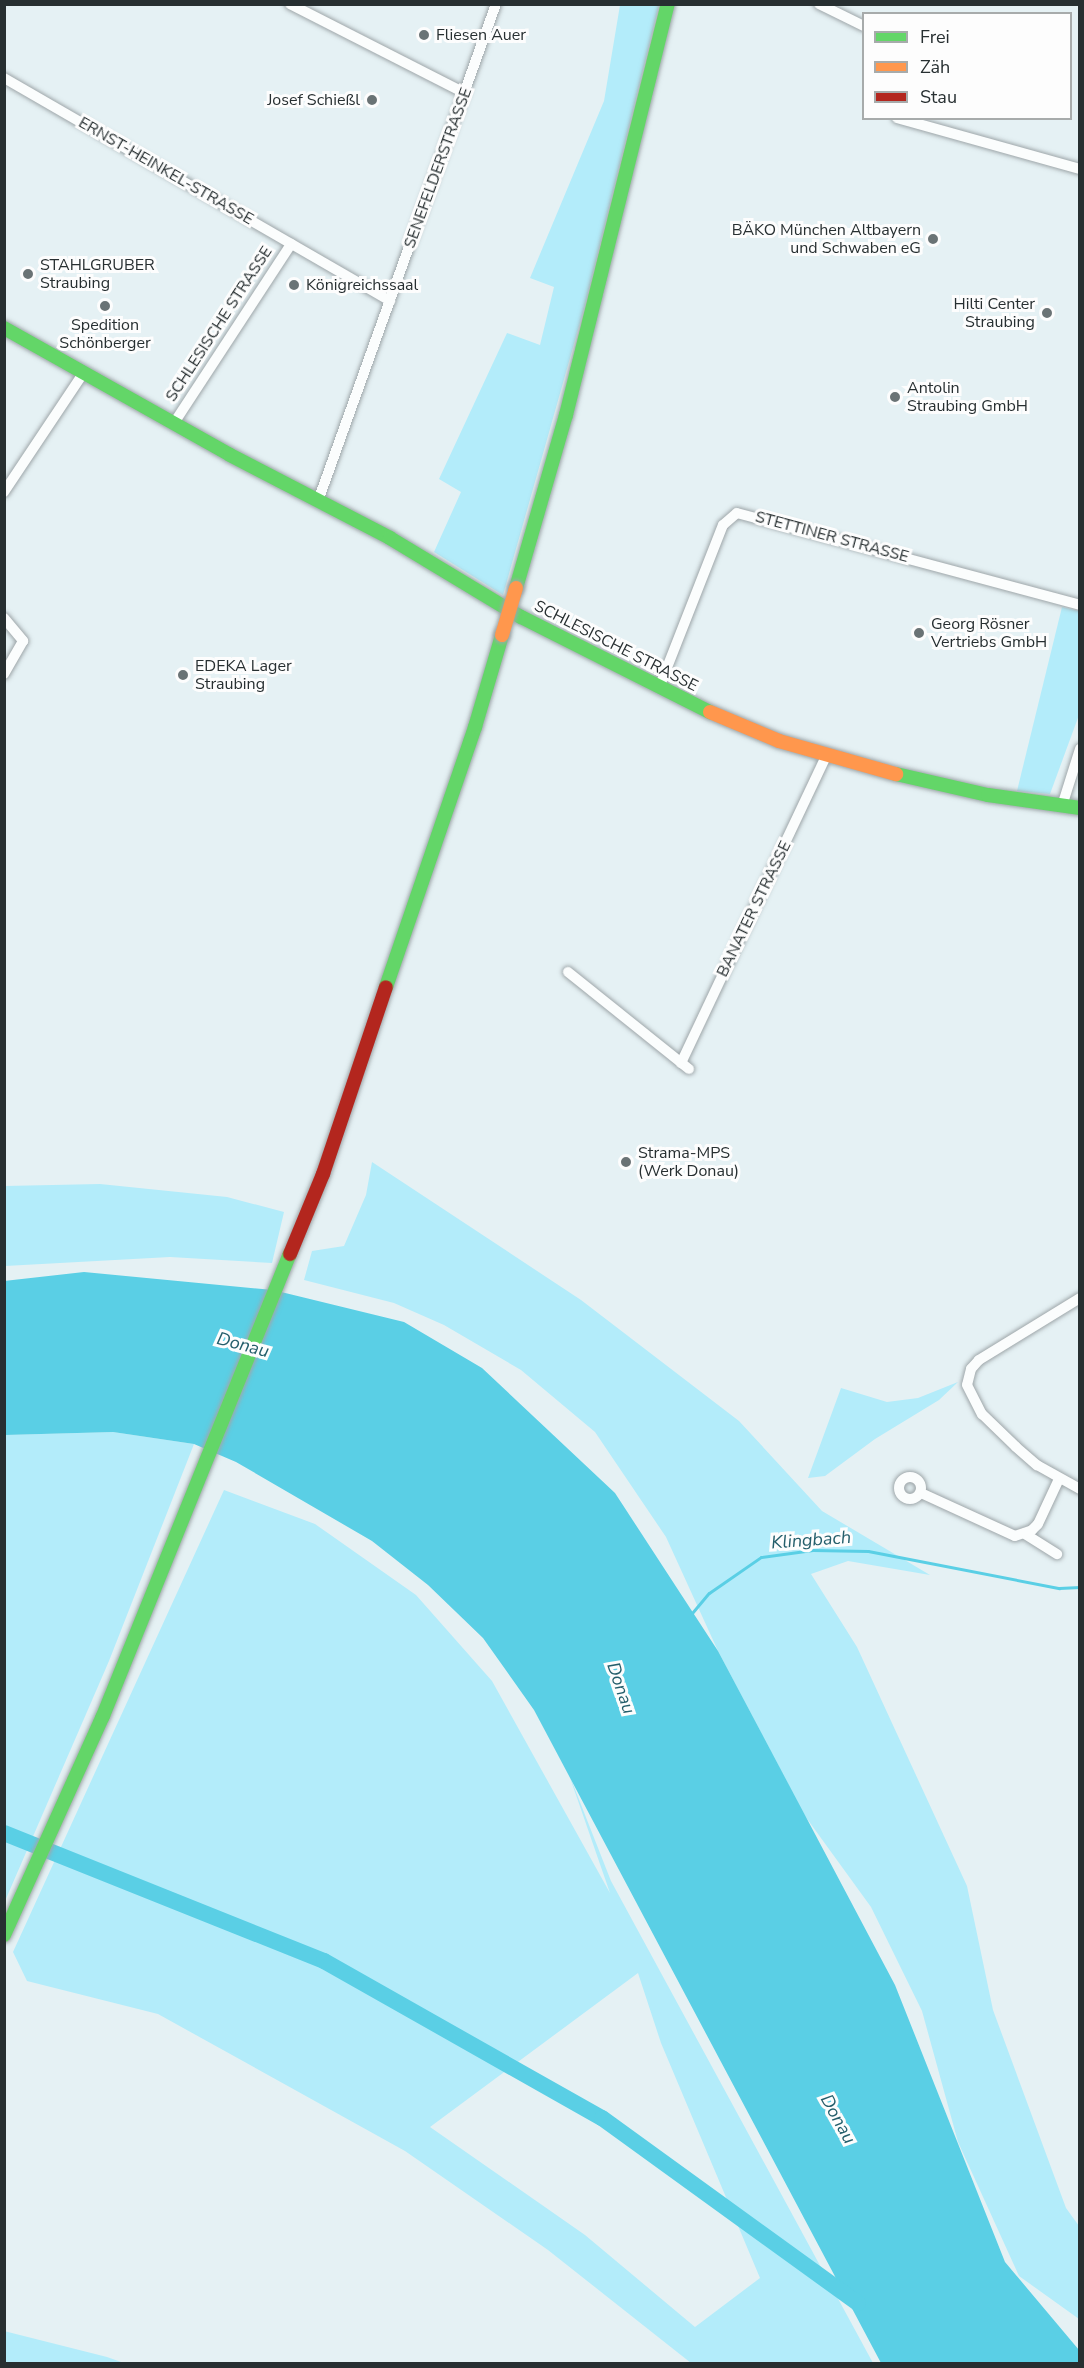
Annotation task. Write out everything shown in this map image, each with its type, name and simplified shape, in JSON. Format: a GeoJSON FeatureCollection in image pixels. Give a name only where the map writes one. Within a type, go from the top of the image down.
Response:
{"type":"FeatureCollection","features":[{"type":"Feature","properties":{"kind":"main road"},"geometry":{"type":"LineString","coordinates":[[4,1935],[103,1716],[307,1215],[456,783],[566,415],[669,4]]}},
{"type":"Feature","properties":{"kind":"main road","name":"SCHLESISCHE STRASSE"},"geometry":{"type":"LineString","coordinates":[[4,328],[318,501],[521,617],[659,688],[750,730],[826,756],[927,782],[1080,808]]}},
{"type":"Feature","properties":{"kind":"street"},"geometry":{"type":"LineString","coordinates":[[290,4],[465,93]]}},
{"type":"Feature","properties":{"kind":"street","name":"SENEFELDERSTRASSE"},"geometry":{"type":"LineString","coordinates":[[318,501],[496,4]]}},
{"type":"Feature","properties":{"kind":"street"},"geometry":{"type":"LineString","coordinates":[[819,4],[862,25]]}},
{"type":"Feature","properties":{"kind":"street","name":"ERNST-HEINKEL-STRASSE"},"geometry":{"type":"LineString","coordinates":[[4,78],[390,301]]}},
{"type":"Feature","properties":{"kind":"street"},"geometry":{"type":"LineString","coordinates":[[901,120],[1080,169]]}},
{"type":"Feature","properties":{"kind":"street","name":"SCHLESISCHE STRASSE"},"geometry":{"type":"LineString","coordinates":[[174,423],[291,243]]}},
{"type":"Feature","properties":{"kind":"street"},"geometry":{"type":"LineString","coordinates":[[4,492],[84,372]]}},
{"type":"Feature","properties":{"kind":"street","name":"STETTINER STRASSE"},"geometry":{"type":"LineString","coordinates":[[659,688],[723,525],[737,513],[1080,605]]}},
{"type":"Feature","properties":{"kind":"street"},"geometry":{"type":"LineString","coordinates":[[4,618],[24,641],[4,674]]}},
{"type":"Feature","properties":{"kind":"street"},"geometry":{"type":"LineString","coordinates":[[1062,806],[1080,749]]}},
{"type":"Feature","properties":{"kind":"street","name":"BANATER STRASSE"},"geometry":{"type":"LineString","coordinates":[[568,972],[685,1066],[826,756]]}},
{"type":"Feature","properties":{"kind":"street"},"geometry":{"type":"LineString","coordinates":[[1080,1298],[979,1360],[967,1377],[973,1400],[1016,1447],[1059,1479],[1080,1489]]}},
{"type":"Feature","properties":{"kind":"street"},"geometry":{"type":"LineString","coordinates":[[921,1493],[994,1529],[1015,1536],[1025,1534],[1044,1514],[1059,1479]]}},
{"type":"Feature","properties":{"kind":"street"},"geometry":{"type":"LineString","coordinates":[[1025,1534],[1057,1554]]}},
{"type":"Feature","properties":{"kind":"shaded area"},"geometry":{"type":"Polygon","coordinates":[[[620,5],[659,5],[585,305],[503,595],[434,552],[461,492],[439,479],[507,333],[540,345],[554,287],[530,278],[604,101],[620,5]]]}},
{"type":"Feature","properties":{"kind":"shaded area"},"geometry":{"type":"Polygon","coordinates":[[[1062,607],[1079,611],[1079,715],[1050,794],[1017,791],[1062,607]]]}},
{"type":"Feature","properties":{"kind":"shaded area"},"geometry":{"type":"Polygon","coordinates":[[[372,1162],[581,1300],[739,1421],[822,1511],[930,1575],[848,1561],[811,1574],[857,1647],[967,1886],[993,2010],[1066,2208],[1079,2226],[1079,2319],[1019,2276],[958,2142],[922,2011],[871,1907],[805,1816],[718,1651],[666,1537],[595,1432],[521,1370],[444,1325],[394,1303],[304,1280],[312,1251],[344,1246],[366,1195],[372,1162]]]}},
{"type":"Feature","properties":{"kind":"shaded area"},"geometry":{"type":"Polygon","coordinates":[[[100,1184],[227,1197],[284,1212],[272,1263],[170,1257],[5,1266],[5,1186],[100,1184]]]}},
{"type":"Feature","properties":{"kind":"shaded area"},"geometry":{"type":"Polygon","coordinates":[[[958,1382],[939,1400],[875,1439],[825,1476],[808,1478],[841,1388],[887,1402],[918,1398],[958,1382]]]}},
{"type":"Feature","properties":{"kind":"shaded area"},"geometry":{"type":"Polygon","coordinates":[[[113,1432],[194,1444],[109,1661],[5,1901],[5,1435],[113,1432]]]}},
{"type":"Feature","properties":{"kind":"shaded area"},"geometry":{"type":"Polygon","coordinates":[[[224,1490],[315,1524],[416,1595],[492,1681],[610,1893],[567,1769],[611,1881],[873,2363],[691,2363],[548,2250],[405,2151],[158,2014],[27,1981],[13,1952],[224,1490]],[[638,1973],[430,2127],[585,2235],[695,2327],[760,2278],[661,2043],[638,1973]]]}},
{"type":"Feature","properties":{"kind":"shaded area"},"geometry":{"type":"Polygon","coordinates":[[[4,2331],[107,2357],[124,2363],[5,2363],[4,2331]]]}},
{"type":"Feature","properties":{"kind":"water","name":"Donau"},"geometry":{"type":"Polygon","coordinates":[[[84,1272],[273,1290],[404,1322],[482,1368],[615,1493],[718,1651],[895,1985],[1005,2262],[1079,2350],[1079,2363],[881,2363],[534,1710],[483,1638],[428,1585],[372,1541],[236,1462],[194,1444],[113,1432],[5,1435],[4,1281],[84,1272]]]}},
{"type":"Feature","properties":{"kind":"waterway","name":"Klingbach"},"geometry":{"type":"LineString","coordinates":[[692,1613],[709,1593],[761,1557],[813,1550],[868,1551],[1059,1588],[1080,1587]]}},
{"type":"Feature","properties":{"kind":"waterway"},"geometry":{"type":"LineString","coordinates":[[4,1833],[324,1961],[602,2118],[858,2303]]}},
{"type":"Feature","properties":{"kind":"traffic: fast"},"geometry":{"type":"LineString","coordinates":[[516,588],[566,415],[668,4]]}},
{"type":"Feature","properties":{"kind":"traffic: fast"},"geometry":{"type":"LineString","coordinates":[[4,328],[230,455],[390,538],[521,617],[710,712]]}},
{"type":"Feature","properties":{"kind":"traffic: fast"},"geometry":{"type":"LineString","coordinates":[[386,987],[475,727],[502,635]]}},
{"type":"Feature","properties":{"kind":"traffic: fast"},"geometry":{"type":"LineString","coordinates":[[896,774],[988,795],[1080,808]]}},
{"type":"Feature","properties":{"kind":"traffic: fast"},"geometry":{"type":"LineString","coordinates":[[4,1935],[103,1716],[290,1254]]}},
{"type":"Feature","properties":{"kind":"traffic: slow"},"geometry":{"type":"LineString","coordinates":[[502,635],[516,588]]}},
{"type":"Feature","properties":{"kind":"traffic: slow"},"geometry":{"type":"LineString","coordinates":[[710,712],[779,741],[896,774]]}},
{"type":"Feature","properties":{"kind":"traffic: jam"},"geometry":{"type":"LineString","coordinates":[[290,1254],[323,1174],[386,987]]}},
{"type":"Feature","properties":{"kind":"place","name":"Fliesen Auer"},"geometry":{"type":"Point","coordinates":[424,35]}},
{"type":"Feature","properties":{"kind":"place","name":"Josef Schießl"},"geometry":{"type":"Point","coordinates":[372,100]}},
{"type":"Feature","properties":{"kind":"place","name":"BÄKO München Altbayern und Schwaben eG"},"geometry":{"type":"Point","coordinates":[933,239]}},
{"type":"Feature","properties":{"kind":"place","name":"STAHLGRUBER Straubing"},"geometry":{"type":"Point","coordinates":[28,274]}},
{"type":"Feature","properties":{"kind":"place","name":"Königreichssaal"},"geometry":{"type":"Point","coordinates":[294,285]}},
{"type":"Feature","properties":{"kind":"place","name":"Spedition Schönberger"},"geometry":{"type":"Point","coordinates":[105,306]}},
{"type":"Feature","properties":{"kind":"place","name":"Hilti Center Straubing"},"geometry":{"type":"Point","coordinates":[1047,313]}},
{"type":"Feature","properties":{"kind":"place","name":"Antolin Straubing GmbH"},"geometry":{"type":"Point","coordinates":[895,397]}},
{"type":"Feature","properties":{"kind":"place","name":"Georg Rösner Vertriebs GmbH"},"geometry":{"type":"Point","coordinates":[919,633]}},
{"type":"Feature","properties":{"kind":"place","name":"EDEKA Lager Straubing"},"geometry":{"type":"Point","coordinates":[183,675]}},
{"type":"Feature","properties":{"kind":"place","name":"Strama-MPS (Werk Donau)"},"geometry":{"type":"Point","coordinates":[626,1162]}}]}
